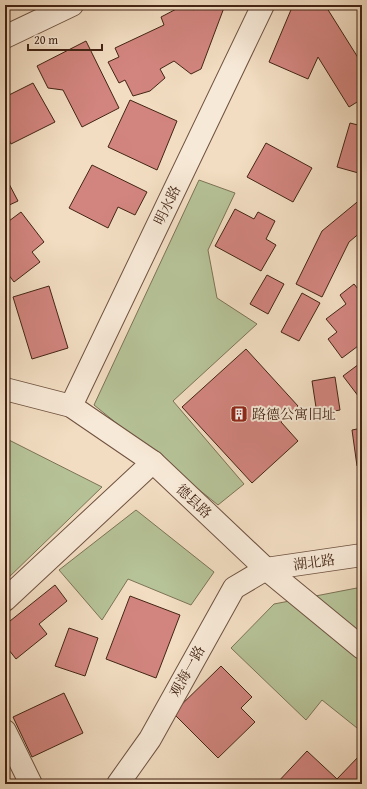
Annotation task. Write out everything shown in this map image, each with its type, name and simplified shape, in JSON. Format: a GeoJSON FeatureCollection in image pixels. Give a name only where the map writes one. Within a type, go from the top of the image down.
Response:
{"type":"FeatureCollection","features":[{"type":"Feature","properties":{"kind":"street"},"geometry":{"type":"LineString","coordinates":[[5,37],[72,5]]}},
{"type":"Feature","properties":{"kind":"street","name":"明水路"},"geometry":{"type":"LineString","coordinates":[[71,406],[263,5]]}},
{"type":"Feature","properties":{"kind":"street","name":"德县路"},"geometry":{"type":"LineString","coordinates":[[5,389],[71,406],[153,462],[266,568],[362,648]]}},
{"type":"Feature","properties":{"kind":"street"},"geometry":{"type":"LineString","coordinates":[[5,600],[153,462]]}},
{"type":"Feature","properties":{"kind":"street","name":"湖北路"},"geometry":{"type":"LineString","coordinates":[[266,568],[362,555]]}},
{"type":"Feature","properties":{"kind":"street","name":"观海一路"},"geometry":{"type":"LineString","coordinates":[[118,784],[150,739],[234,588],[266,568]]}},
{"type":"Feature","properties":{"kind":"street"},"geometry":{"type":"LineString","coordinates":[[5,731],[31,784]]}},
{"type":"Feature","properties":{"kind":"green space"},"geometry":{"type":"Polygon","coordinates":[[[199,180],[235,193],[208,250],[217,298],[257,324],[173,401],[244,484],[218,505],[94,405],[199,180]]]}},
{"type":"Feature","properties":{"kind":"green space"},"geometry":{"type":"Polygon","coordinates":[[[5,438],[102,487],[5,581],[5,438]]]}},
{"type":"Feature","properties":{"kind":"green space"},"geometry":{"type":"Polygon","coordinates":[[[136,510],[214,572],[191,605],[128,579],[102,620],[59,570],[136,510]]]}},
{"type":"Feature","properties":{"kind":"green space"},"geometry":{"type":"Polygon","coordinates":[[[362,587],[362,732],[322,700],[306,720],[231,648],[274,604],[362,587]]]}},
{"type":"Feature","properties":{"kind":"building"},"geometry":{"type":"Polygon","coordinates":[[[184,5],[190,5],[193,10],[200,5],[225,5],[201,69],[191,74],[174,61],[160,69],[165,78],[150,91],[133,96],[125,80],[119,83],[108,62],[119,57],[115,48],[164,25],[161,17],[184,5]]]}},
{"type":"Feature","properties":{"kind":"building"},"geometry":{"type":"Polygon","coordinates":[[[293,5],[325,5],[362,64],[362,99],[349,107],[318,57],[308,79],[269,62],[293,5]]]}},
{"type":"Feature","properties":{"kind":"building"},"geometry":{"type":"Polygon","coordinates":[[[86,41],[119,108],[82,127],[63,90],[48,88],[37,66],[86,41]]]}},
{"type":"Feature","properties":{"kind":"building"},"geometry":{"type":"Polygon","coordinates":[[[33,83],[55,122],[11,144],[5,132],[5,97],[33,83]]]}},
{"type":"Feature","properties":{"kind":"building"},"geometry":{"type":"Polygon","coordinates":[[[130,100],[177,121],[157,170],[108,147],[130,100]]]}},
{"type":"Feature","properties":{"kind":"building"},"geometry":{"type":"Polygon","coordinates":[[[350,123],[362,126],[362,174],[337,167],[350,123]]]}},
{"type":"Feature","properties":{"kind":"building"},"geometry":{"type":"Polygon","coordinates":[[[266,143],[312,168],[293,202],[247,177],[266,143]]]}},
{"type":"Feature","properties":{"kind":"building"},"geometry":{"type":"Polygon","coordinates":[[[92,165],[147,192],[135,215],[118,207],[108,228],[69,208],[92,165]]]}},
{"type":"Feature","properties":{"kind":"building"},"geometry":{"type":"Polygon","coordinates":[[[7,180],[18,201],[5,207],[5,181],[7,180]]]}},
{"type":"Feature","properties":{"kind":"building"},"geometry":{"type":"Polygon","coordinates":[[[362,198],[362,231],[349,242],[322,297],[296,284],[322,231],[362,198]]]}},
{"type":"Feature","properties":{"kind":"building"},"geometry":{"type":"Polygon","coordinates":[[[235,209],[254,219],[258,212],[275,221],[266,239],[276,245],[261,271],[215,246],[235,209]]]}},
{"type":"Feature","properties":{"kind":"building"},"geometry":{"type":"Polygon","coordinates":[[[21,212],[44,242],[32,252],[40,262],[14,282],[5,270],[5,224],[21,212]]]}},
{"type":"Feature","properties":{"kind":"building"},"geometry":{"type":"Polygon","coordinates":[[[267,275],[284,284],[268,314],[250,304],[267,275]]]}},
{"type":"Feature","properties":{"kind":"building"},"geometry":{"type":"Polygon","coordinates":[[[354,284],[362,294],[362,343],[342,358],[328,339],[337,332],[326,319],[346,304],[340,295],[354,284]]]}},
{"type":"Feature","properties":{"kind":"building"},"geometry":{"type":"Polygon","coordinates":[[[49,286],[68,348],[32,359],[13,297],[49,286]]]}},
{"type":"Feature","properties":{"kind":"building"},"geometry":{"type":"Polygon","coordinates":[[[302,293],[320,303],[299,341],[281,332],[302,293]]]}},
{"type":"Feature","properties":{"kind":"building","name":"路德公寓旧址"},"geometry":{"type":"Polygon","coordinates":[[[246,349],[298,406],[281,422],[298,441],[252,483],[182,407],[246,349]]]}},
{"type":"Feature","properties":{"kind":"building"},"geometry":{"type":"Polygon","coordinates":[[[359,364],[362,368],[362,401],[343,376],[359,364]]]}},
{"type":"Feature","properties":{"kind":"building"},"geometry":{"type":"Polygon","coordinates":[[[335,377],[340,410],[317,414],[312,381],[335,377]]]}},
{"type":"Feature","properties":{"kind":"building"},"geometry":{"type":"Polygon","coordinates":[[[362,428],[362,465],[357,466],[352,430],[362,428]]]}},
{"type":"Feature","properties":{"kind":"building"},"geometry":{"type":"Polygon","coordinates":[[[55,585],[67,601],[39,624],[47,634],[16,659],[5,645],[5,625],[55,585]]]}},
{"type":"Feature","properties":{"kind":"building"},"geometry":{"type":"Polygon","coordinates":[[[130,596],[180,615],[156,678],[106,659],[130,596]]]}},
{"type":"Feature","properties":{"kind":"building"},"geometry":{"type":"Polygon","coordinates":[[[69,628],[98,638],[85,676],[55,666],[69,628]]]}},
{"type":"Feature","properties":{"kind":"building"},"geometry":{"type":"Polygon","coordinates":[[[221,666],[252,697],[241,708],[255,722],[218,758],[173,713],[221,666]]]}},
{"type":"Feature","properties":{"kind":"building"},"geometry":{"type":"Polygon","coordinates":[[[64,693],[83,733],[32,757],[13,717],[64,693]]]}},
{"type":"Feature","properties":{"kind":"building"},"geometry":{"type":"Polygon","coordinates":[[[307,751],[337,779],[361,754],[362,784],[276,784],[307,751]]]}},
{"type":"Feature","properties":{"kind":"place","name":"路德公寓旧址"},"geometry":{"type":"Point","coordinates":[239,414]}}]}
